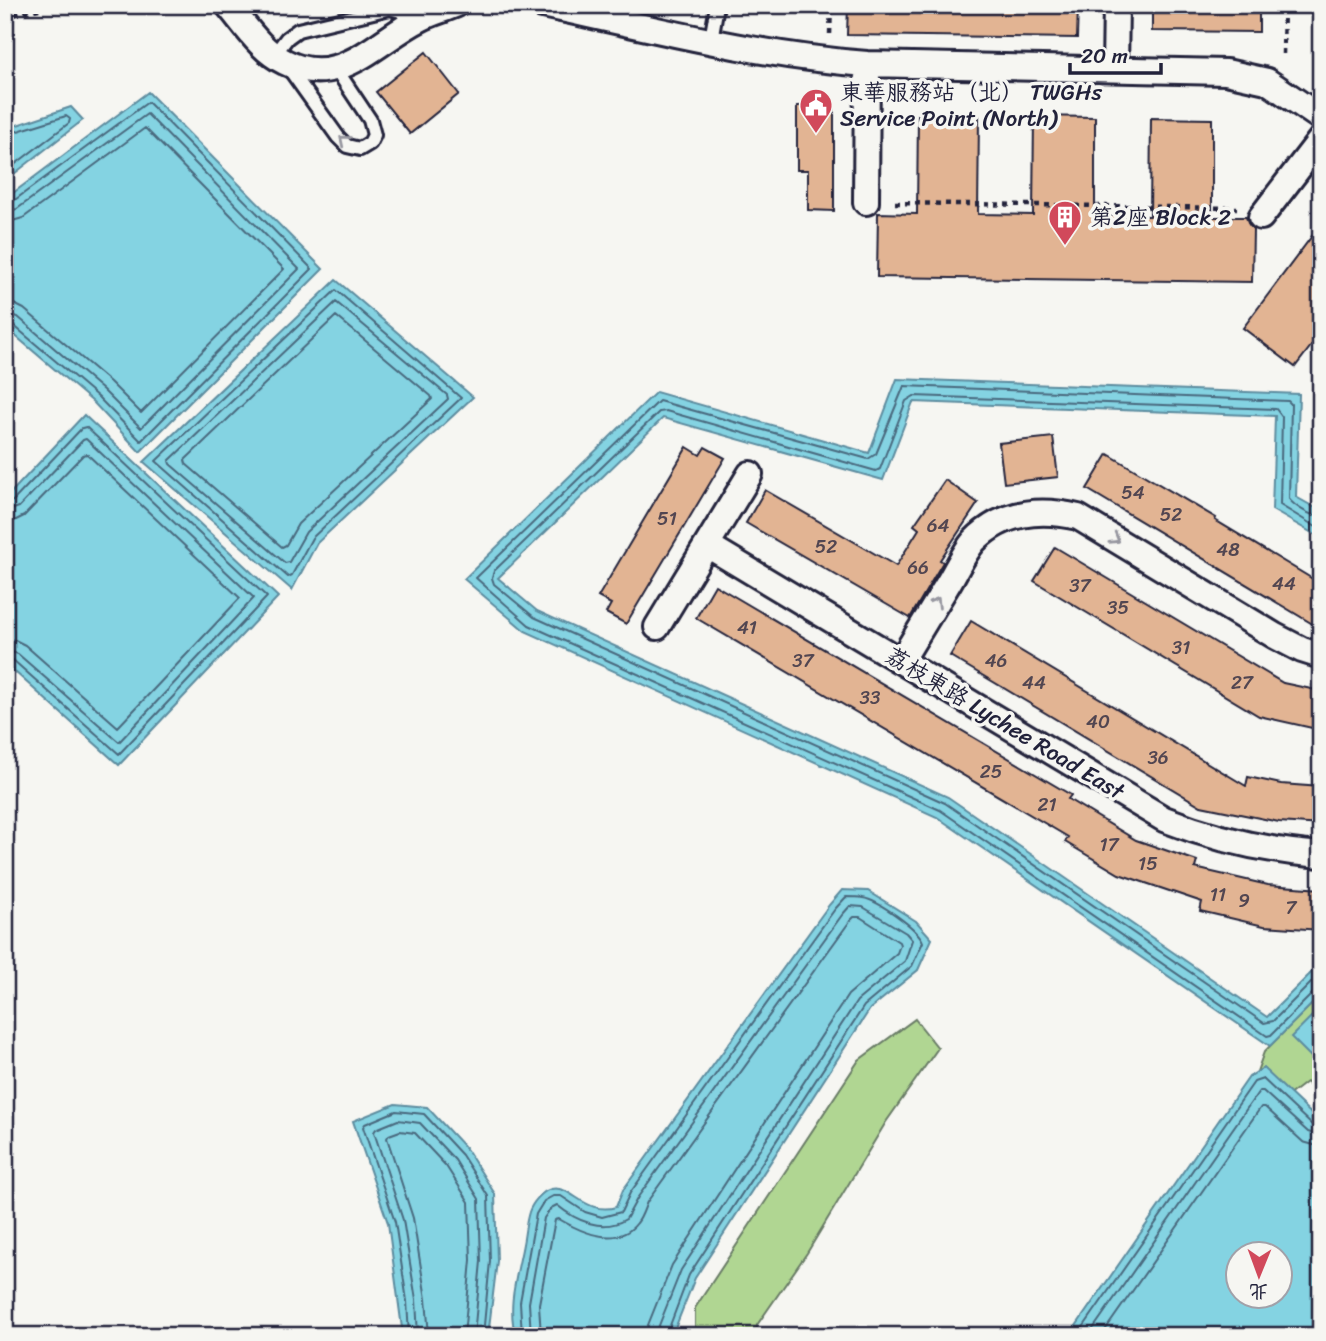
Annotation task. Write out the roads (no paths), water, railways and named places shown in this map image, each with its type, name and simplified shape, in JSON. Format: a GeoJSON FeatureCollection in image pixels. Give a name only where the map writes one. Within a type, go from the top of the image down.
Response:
{"type":"FeatureCollection","features":[{"type":"Feature","properties":{"kind":"street"},"geometry":{"type":"LineString","coordinates":[[229,5],[265,48],[280,59],[309,69],[336,69],[355,62],[420,16],[455,5]]}},
{"type":"Feature","properties":{"kind":"street"},"geometry":{"type":"LineString","coordinates":[[543,5],[767,52],[867,64],[1226,72],[1267,80],[1321,118]]}},
{"type":"Feature","properties":{"kind":"street"},"geometry":{"type":"LineString","coordinates":[[1115,68],[1116,5]]}},
{"type":"Feature","properties":{"kind":"street"},"geometry":{"type":"LineString","coordinates":[[866,202],[867,64]]}},
{"type":"Feature","properties":{"kind":"street"},"geometry":{"type":"LineString","coordinates":[[1255,212],[1321,139]]}},
{"type":"Feature","properties":{"kind":"street"},"geometry":{"type":"LineString","coordinates":[[657,627],[750,474]]}},
{"type":"Feature","properties":{"kind":"street"},"geometry":{"type":"LineString","coordinates":[[901,661],[972,543],[1000,522],[1032,511],[1056,512],[1078,517],[1275,636],[1321,656]]}},
{"type":"Feature","properties":{"kind":"street","name":"荔枝東路 Lychee Road East"},"geometry":{"type":"LineString","coordinates":[[707,545],[1164,819],[1247,846],[1321,855]]}},
{"type":"Feature","properties":{"kind":"lane"},"geometry":{"type":"LineString","coordinates":[[710,40],[717,5]]}},
{"type":"Feature","properties":{"kind":"lane"},"geometry":{"type":"LineString","coordinates":[[336,69],[370,120],[374,135],[370,143],[360,149],[347,146],[338,137],[280,59],[287,38],[299,30],[390,8],[420,16]]}},
{"type":"Feature","properties":{"kind":"water"},"geometry":{"type":"Polygon","coordinates":[[[148,92],[323,269],[140,452],[93,402],[5,327],[5,199],[148,92]]]}},
{"type":"Feature","properties":{"kind":"water"},"geometry":{"type":"Polygon","coordinates":[[[71,107],[83,120],[5,181],[5,129],[71,107]]]}},
{"type":"Feature","properties":{"kind":"water"},"geometry":{"type":"Polygon","coordinates":[[[336,280],[473,397],[317,543],[292,590],[144,462],[336,280]]]}},
{"type":"Feature","properties":{"kind":"water"},"geometry":{"type":"Polygon","coordinates":[[[897,379],[1299,394],[1296,497],[1321,511],[1321,538],[1272,510],[1275,416],[913,402],[883,480],[663,418],[498,578],[537,611],[948,797],[1267,1017],[1321,963],[1321,995],[1270,1046],[937,817],[525,631],[464,579],[656,392],[869,453],[897,379]]]}},
{"type":"Feature","properties":{"kind":"water"},"geometry":{"type":"Polygon","coordinates":[[[84,415],[278,597],[119,765],[5,663],[5,499],[84,415]]]}},
{"type":"Feature","properties":{"kind":"water"},"geometry":{"type":"Polygon","coordinates":[[[842,890],[868,891],[916,921],[932,939],[918,970],[870,1009],[695,1278],[672,1336],[516,1336],[512,1313],[514,1290],[528,1216],[535,1201],[548,1190],[558,1189],[596,1207],[616,1207],[623,1190],[842,890]]]}},
{"type":"Feature","properties":{"kind":"water"},"geometry":{"type":"Polygon","coordinates":[[[1321,1007],[1321,1067],[1291,1037],[1321,1007]]]}},
{"type":"Feature","properties":{"kind":"water"},"geometry":{"type":"Polygon","coordinates":[[[1263,1068],[1321,1123],[1321,1336],[1069,1336],[1249,1077],[1263,1068]]]}},
{"type":"Feature","properties":{"kind":"water"},"geometry":{"type":"Polygon","coordinates":[[[395,1104],[427,1107],[467,1150],[495,1194],[497,1261],[488,1336],[403,1336],[388,1223],[353,1121],[395,1104]]]}},
{"type":"Feature","properties":{"kind":"place","name":"東華服務站（北） TWGHs Service Point (North)"},"geometry":{"type":"Point","coordinates":[816,135]}},
{"type":"Feature","properties":{"kind":"place","name":"第2座 Block 2"},"geometry":{"type":"Point","coordinates":[1065,247]}}]}
